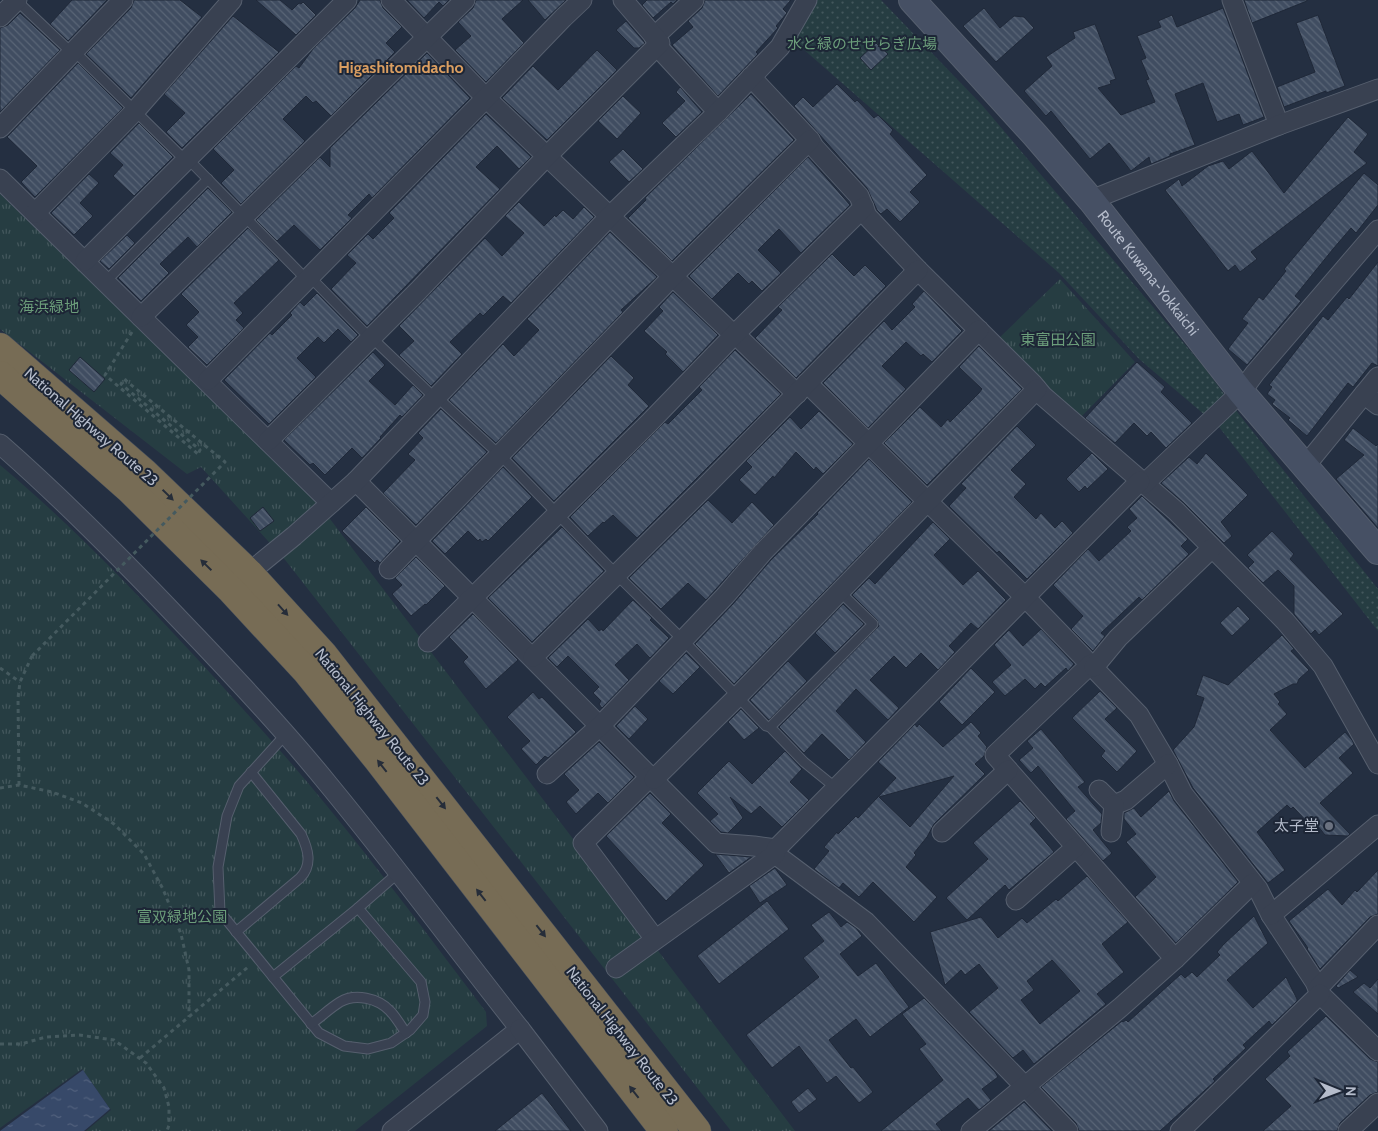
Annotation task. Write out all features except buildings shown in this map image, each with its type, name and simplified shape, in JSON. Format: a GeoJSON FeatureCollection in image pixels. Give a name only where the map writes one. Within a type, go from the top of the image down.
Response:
{"type":"FeatureCollection","features":[{"type":"Feature","properties":{"kind":"highway","name":"National Highway Route 23"},"geometry":{"type":"LineString","coordinates":[[0,347],[145,473],[240,581],[306,671],[377,759],[664,1131]]}},
{"type":"Feature","properties":{"kind":"highway","name":"National Highway Route 23"},"geometry":{"type":"LineString","coordinates":[[0,375],[130,490],[240,581],[335,669],[697,1131]]}},
{"type":"Feature","properties":{"kind":"main road","name":"Route Kuwana-Yokkaichi"},"geometry":{"type":"LineString","coordinates":[[912,0],[1035,134],[1091,200],[1242,392],[1378,551]]}},
{"type":"Feature","properties":{"kind":"street"},"geometry":{"type":"LineString","coordinates":[[0,17],[16,0]]}},
{"type":"Feature","properties":{"kind":"street"},"geometry":{"type":"LineString","coordinates":[[0,128],[123,0]]}},
{"type":"Feature","properties":{"kind":"street"},"geometry":{"type":"LineString","coordinates":[[35,213],[135,111],[232,0]]}},
{"type":"Feature","properties":{"kind":"street"},"geometry":{"type":"LineString","coordinates":[[85,261],[347,0]]}},
{"type":"Feature","properties":{"kind":"street"},"geometry":{"type":"LineString","coordinates":[[391,0],[486,98],[672,277],[735,334],[868,443],[1025,597],[1139,715],[1183,794],[1253,884],[1319,991],[1378,1051]]}},
{"type":"Feature","properties":{"kind":"street"},"geometry":{"type":"LineString","coordinates":[[141,317],[465,0]]}},
{"type":"Feature","properties":{"kind":"street"},"geometry":{"type":"LineString","coordinates":[[208,380],[582,0]]}},
{"type":"Feature","properties":{"kind":"street"},"geometry":{"type":"LineString","coordinates":[[623,0],[656,42],[718,112]]}},
{"type":"Feature","properties":{"kind":"street"},"geometry":{"type":"LineString","coordinates":[[268,441],[418,291],[694,0]]}},
{"type":"Feature","properties":{"kind":"street"},"geometry":{"type":"LineString","coordinates":[[240,581],[356,481],[610,216],[718,112],[780,48],[807,0]]}},
{"type":"Feature","properties":{"kind":"street"},"geometry":{"type":"LineString","coordinates":[[1232,0],[1279,125]]}},
{"type":"Feature","properties":{"kind":"street"},"geometry":{"type":"LineString","coordinates":[[751,76],[859,196],[867,216],[918,270],[1037,389],[1176,511],[1285,621],[1323,666],[1378,764]]}},
{"type":"Feature","properties":{"kind":"street"},"geometry":{"type":"LineString","coordinates":[[1091,200],[1279,125],[1378,88]]}},
{"type":"Feature","properties":{"kind":"street"},"geometry":{"type":"LineString","coordinates":[[389,569],[672,277],[810,140]]}},
{"type":"Feature","properties":{"kind":"street"},"geometry":{"type":"LineString","coordinates":[[0,179],[332,503]]}},
{"type":"Feature","properties":{"kind":"street"},"geometry":{"type":"LineString","coordinates":[[428,642],[864,207]]}},
{"type":"Feature","properties":{"kind":"street"},"geometry":{"type":"LineString","coordinates":[[616,968],[775,851],[1025,597],[1142,483],[1242,392],[1255,373],[1378,230]]}},
{"type":"Feature","properties":{"kind":"street"},"geometry":{"type":"LineString","coordinates":[[533,657],[918,270]]}},
{"type":"Feature","properties":{"kind":"street"},"geometry":{"type":"LineString","coordinates":[[547,774],[601,725],[684,640],[763,552],[978,330]]}},
{"type":"Feature","properties":{"kind":"street"},"geometry":{"type":"LineString","coordinates":[[1306,465],[1371,400],[1378,377]]}},
{"type":"Feature","properties":{"kind":"street"},"geometry":{"type":"LineString","coordinates":[[655,939],[583,843],[738,696],[1037,389]]}},
{"type":"Feature","properties":{"kind":"street"},"geometry":{"type":"LineString","coordinates":[[0,444],[32,472],[130,567],[286,734],[398,873],[598,1131]]}},
{"type":"Feature","properties":{"kind":"street"},"geometry":{"type":"LineString","coordinates":[[356,481],[601,725],[716,843],[754,846],[775,851],[866,922],[1068,1131]]}},
{"type":"Feature","properties":{"kind":"street"},"geometry":{"type":"LineString","coordinates":[[1175,959],[995,755],[1092,665],[1212,548]]}},
{"type":"Feature","properties":{"kind":"street"},"geometry":{"type":"LineString","coordinates":[[1114,805],[1126,800],[1168,764]]}},
{"type":"Feature","properties":{"kind":"street"},"geometry":{"type":"LineString","coordinates":[[942,832],[1008,770]]}},
{"type":"Feature","properties":{"kind":"street"},"geometry":{"type":"LineString","coordinates":[[1099,790],[1114,805],[1112,832]]}},
{"type":"Feature","properties":{"kind":"street"},"geometry":{"type":"LineString","coordinates":[[1272,915],[1378,825]]}},
{"type":"Feature","properties":{"kind":"street"},"geometry":{"type":"LineString","coordinates":[[1016,900],[1076,847]]}},
{"type":"Feature","properties":{"kind":"street"},"geometry":{"type":"LineString","coordinates":[[971,1131],[1175,959],[1253,884]]}},
{"type":"Feature","properties":{"kind":"street"},"geometry":{"type":"LineString","coordinates":[[1180,1131],[1319,991],[1378,925]]}},
{"type":"Feature","properties":{"kind":"street"},"geometry":{"type":"LineString","coordinates":[[392,1131],[520,1029]]}},
{"type":"Feature","properties":{"kind":"street"},"geometry":{"type":"LineString","coordinates":[[1348,1131],[1378,1103]]}},
{"type":"Feature","properties":{"kind":"lane"},"geometry":{"type":"LineString","coordinates":[[16,0],[208,179],[370,338],[499,456],[684,640],[766,726],[770,727],[804,762],[836,788]]}},
{"type":"Feature","properties":{"kind":"lane"},"geometry":{"type":"LineString","coordinates":[[106,282],[208,179]]}},
{"type":"Feature","properties":{"kind":"lane"},"geometry":{"type":"LineString","coordinates":[[770,727],[873,624],[839,591]]}},
{"type":"Feature","properties":{"kind":"lane"},"geometry":{"type":"LineString","coordinates":[[286,734],[239,786],[227,816],[218,868],[220,912],[319,1033],[344,1046],[368,1049],[392,1043],[410,1030],[423,1016],[425,1002],[421,982],[358,908]]}},
{"type":"Feature","properties":{"kind":"lane"},"geometry":{"type":"LineString","coordinates":[[236,932],[307,872],[308,857],[301,834],[251,772]]}},
{"type":"Feature","properties":{"kind":"lane"},"geometry":{"type":"LineString","coordinates":[[273,976],[358,908],[398,873]]}},
{"type":"Feature","properties":{"kind":"lane"},"geometry":{"type":"LineString","coordinates":[[311,1024],[341,1001],[354,997],[368,998],[390,1010],[406,1033]]}},
{"type":"Feature","properties":{"kind":"path"},"geometry":{"type":"LineString","coordinates":[[19,786],[18,698],[20,682],[32,656],[225,462],[124,379],[121,384],[200,450],[198,454],[105,375],[141,317]]}},
{"type":"Feature","properties":{"kind":"path"},"geometry":{"type":"LineString","coordinates":[[0,668],[20,682]]}},
{"type":"Feature","properties":{"kind":"path"},"geometry":{"type":"LineString","coordinates":[[0,788],[19,786],[52,792],[82,802],[114,824],[144,854],[163,889],[181,934],[189,970],[189,1016]]}},
{"type":"Feature","properties":{"kind":"path"},"geometry":{"type":"LineString","coordinates":[[140,1058],[258,959]]}},
{"type":"Feature","properties":{"kind":"path"},"geometry":{"type":"LineString","coordinates":[[0,1044],[21,1044],[46,1037],[79,1035],[114,1040],[146,1063],[164,1088],[169,1107],[167,1131]]}},
{"type":"Feature","properties":{"kind":"green space","name":"水と緑のせせらぎ広場"},"geometry":{"type":"Polygon","coordinates":[[[817,0],[881,0],[982,105],[1204,367],[1238,413],[1378,589],[1378,631],[1219,427],[1139,359],[1059,273],[794,41],[817,0]]]}},
{"type":"Feature","properties":{"kind":"green space","name":"海浜緑地"},"geometry":{"type":"Polygon","coordinates":[[[0,194],[294,476],[330,519],[795,1131],[731,1131],[286,561],[201,467],[187,474],[0,329],[0,194]]]}},
{"type":"Feature","properties":{"kind":"green space","name":"東富田公園"},"geometry":{"type":"Polygon","coordinates":[[[1060,279],[1135,362],[1080,418],[998,339],[1060,279]]]}},
{"type":"Feature","properties":{"kind":"green space","name":"富双緑地公園"},"geometry":{"type":"Polygon","coordinates":[[[0,465],[74,531],[121,578],[259,727],[347,831],[486,1012],[487,1026],[355,1131],[86,1131],[111,1110],[82,1069],[0,1128],[0,465]]]}},
{"type":"Feature","properties":{"kind":"water"},"geometry":{"type":"Polygon","coordinates":[[[83,1070],[110,1109],[84,1131],[0,1131],[83,1070]]]}},
{"type":"Feature","properties":{"kind":"place","name":"太子堂"},"geometry":{"type":"Point","coordinates":[1329,826]}},
{"type":"Feature","properties":{"kind":"district","name":"Higashitomidacho"},"geometry":{"type":"Point","coordinates":[401,67]}}]}
